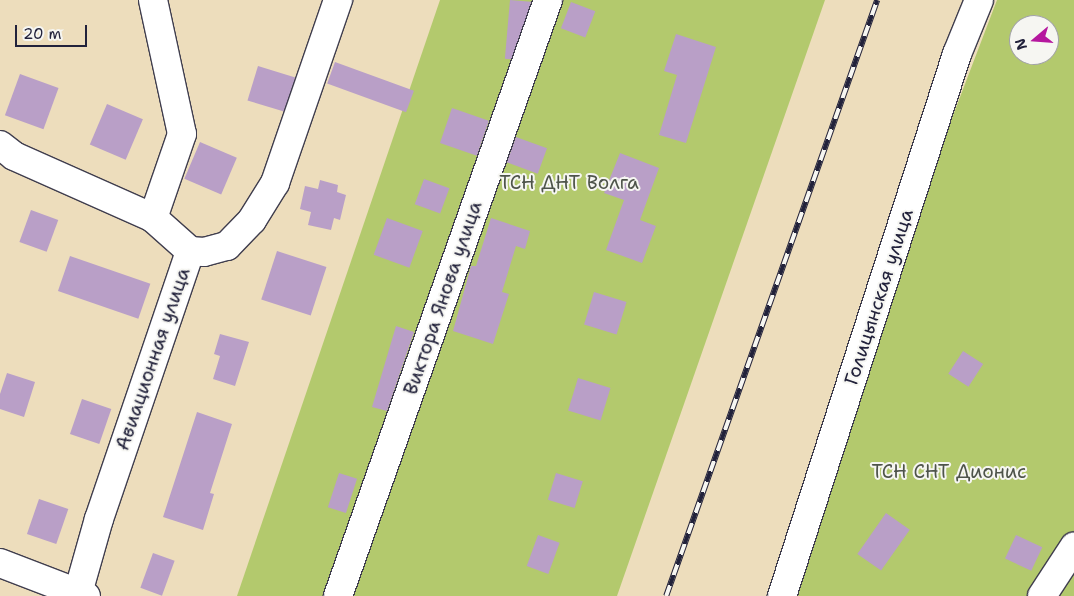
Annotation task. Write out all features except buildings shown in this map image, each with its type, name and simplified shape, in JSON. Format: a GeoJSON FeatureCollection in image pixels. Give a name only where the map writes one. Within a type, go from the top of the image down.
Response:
{"type":"FeatureCollection","features":[{"type":"Feature","properties":{"kind":"street"},"geometry":{"type":"LineString","coordinates":[[153,0],[182,134],[153,218]]}},
{"type":"Feature","properties":{"kind":"street","name":"Авиационная улица"},"geometry":{"type":"LineString","coordinates":[[82,594],[190,251],[204,252],[227,246],[252,220],[275,183],[338,0]]}},
{"type":"Feature","properties":{"kind":"street","name":"Виктора Янова улица"},"geometry":{"type":"LineString","coordinates":[[338,596],[548,0]]}},
{"type":"Feature","properties":{"kind":"street","name":"Голицынская улица"},"geometry":{"type":"LineString","coordinates":[[782,596],[957,54],[979,0]]}},
{"type":"Feature","properties":{"kind":"street"},"geometry":{"type":"LineString","coordinates":[[0,145],[14,156],[153,218],[190,251]]}},
{"type":"Feature","properties":{"kind":"street"},"geometry":{"type":"LineString","coordinates":[[1042,596],[1074,547]]}},
{"type":"Feature","properties":{"kind":"street"},"geometry":{"type":"LineString","coordinates":[[0,563],[82,594]]}},
{"type":"Feature","properties":{"kind":"green space","name":"ТСН ДНТ Волга"},"geometry":{"type":"Polygon","coordinates":[[[440,0],[825,0],[617,596],[237,596],[440,0]]]}},
{"type":"Feature","properties":{"kind":"green space","name":"ТСН СНТ Дионис"},"geometry":{"type":"Polygon","coordinates":[[[997,0],[1074,0],[1074,596],[770,596],[997,0]]]}},
{"type":"Feature","properties":{"kind":"railway"},"geometry":{"type":"LineString","coordinates":[[666,596],[877,0]]}}]}
